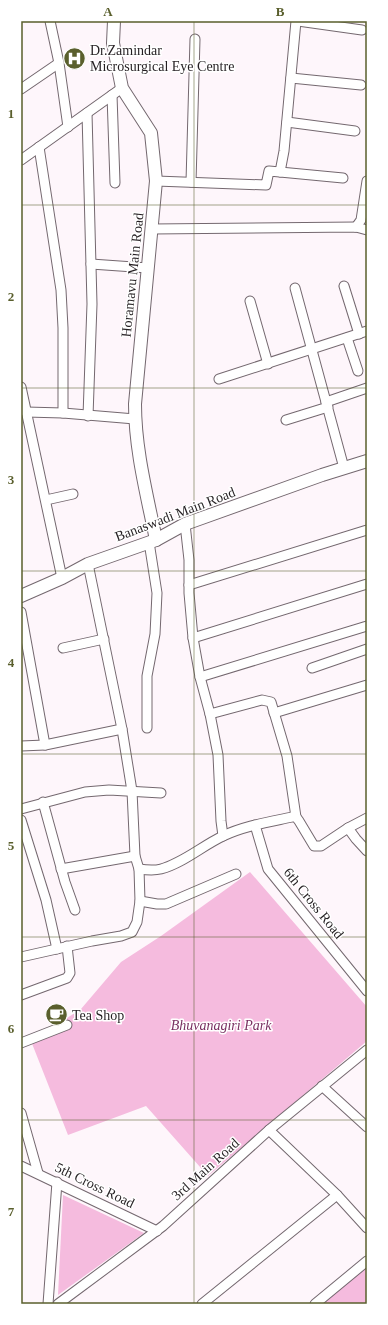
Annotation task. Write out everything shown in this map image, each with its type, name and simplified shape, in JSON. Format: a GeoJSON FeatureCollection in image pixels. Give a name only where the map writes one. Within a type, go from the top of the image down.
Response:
{"type":"FeatureCollection","features":[{"type":"Feature","properties":{"kind":"street"},"geometry":{"type":"LineString","coordinates":[[50,21],[59,63],[68,127]]}},
{"type":"Feature","properties":{"kind":"street","name":"Horamavu Main Road"},"geometry":{"type":"LineString","coordinates":[[114,21],[113,43],[117,92],[151,133],[156,181],[134,404],[152,541]]}},
{"type":"Feature","properties":{"kind":"street"},"geometry":{"type":"LineString","coordinates":[[280,172],[284,151],[297,21],[362,30]]}},
{"type":"Feature","properties":{"kind":"street"},"geometry":{"type":"LineString","coordinates":[[191,182],[195,39]]}},
{"type":"Feature","properties":{"kind":"street"},"geometry":{"type":"LineString","coordinates":[[21,90],[59,63]]}},
{"type":"Feature","properties":{"kind":"street"},"geometry":{"type":"LineString","coordinates":[[291,78],[361,85]]}},
{"type":"Feature","properties":{"kind":"street"},"geometry":{"type":"LineString","coordinates":[[21,160],[117,92]]}},
{"type":"Feature","properties":{"kind":"street"},"geometry":{"type":"LineString","coordinates":[[115,183],[117,92]]}},
{"type":"Feature","properties":{"kind":"street"},"geometry":{"type":"LineString","coordinates":[[87,113],[92,304],[88,416]]}},
{"type":"Feature","properties":{"kind":"street"},"geometry":{"type":"LineString","coordinates":[[287,122],[355,131]]}},
{"type":"Feature","properties":{"kind":"street"},"geometry":{"type":"LineString","coordinates":[[39,147],[61,290],[63,328],[63,413]]}},
{"type":"Feature","properties":{"kind":"street"},"geometry":{"type":"LineString","coordinates":[[156,181],[266,186],[269,171],[343,178]]}},
{"type":"Feature","properties":{"kind":"street"},"geometry":{"type":"LineString","coordinates":[[356,227],[361,220],[367,181]]}},
{"type":"Feature","properties":{"kind":"street"},"geometry":{"type":"LineString","coordinates":[[152,229],[356,227],[367,230]]}},
{"type":"Feature","properties":{"kind":"street"},"geometry":{"type":"LineString","coordinates":[[91,264],[148,268]]}},
{"type":"Feature","properties":{"kind":"street"},"geometry":{"type":"LineString","coordinates":[[219,379],[363,333],[344,286]]}},
{"type":"Feature","properties":{"kind":"street"},"geometry":{"type":"LineString","coordinates":[[295,288],[344,468]]}},
{"type":"Feature","properties":{"kind":"street"},"geometry":{"type":"LineString","coordinates":[[250,301],[268,364]]}},
{"type":"Feature","properties":{"kind":"street"},"geometry":{"type":"LineString","coordinates":[[347,338],[358,371]]}},
{"type":"Feature","properties":{"kind":"street"},"geometry":{"type":"LineString","coordinates":[[21,387],[25,417],[46,500],[62,578]]}},
{"type":"Feature","properties":{"kind":"street"},"geometry":{"type":"LineString","coordinates":[[286,420],[367,388]]}},
{"type":"Feature","properties":{"kind":"street"},"geometry":{"type":"LineString","coordinates":[[25,417],[63,413],[135,419]]}},
{"type":"Feature","properties":{"kind":"street","name":"Banaswadi Main Road"},"geometry":{"type":"LineString","coordinates":[[21,596],[62,578],[88,564],[152,541],[185,524],[367,461]]}},
{"type":"Feature","properties":{"kind":"street"},"geometry":{"type":"LineString","coordinates":[[46,500],[73,494]]}},
{"type":"Feature","properties":{"kind":"street"},"geometry":{"type":"LineString","coordinates":[[185,524],[189,560],[190,585],[188,593],[193,638],[200,677],[210,714],[218,755],[221,821],[224,836]]}},
{"type":"Feature","properties":{"kind":"street"},"geometry":{"type":"LineString","coordinates":[[190,585],[367,530]]}},
{"type":"Feature","properties":{"kind":"street"},"geometry":{"type":"LineString","coordinates":[[147,728],[146,676],[155,634],[157,593],[152,541]]}},
{"type":"Feature","properties":{"kind":"street"},"geometry":{"type":"LineString","coordinates":[[21,957],[66,946],[121,936],[132,932],[137,922],[140,901],[139,869],[136,856],[132,791],[122,729],[88,564]]}},
{"type":"Feature","properties":{"kind":"street"},"geometry":{"type":"LineString","coordinates":[[193,638],[367,584]]}},
{"type":"Feature","properties":{"kind":"street"},"geometry":{"type":"LineString","coordinates":[[21,612],[45,745]]}},
{"type":"Feature","properties":{"kind":"street"},"geometry":{"type":"LineString","coordinates":[[200,677],[367,626]]}},
{"type":"Feature","properties":{"kind":"street"},"geometry":{"type":"LineString","coordinates":[[63,648],[104,639]]}},
{"type":"Feature","properties":{"kind":"street"},"geometry":{"type":"LineString","coordinates":[[312,668],[367,649]]}},
{"type":"Feature","properties":{"kind":"street"},"geometry":{"type":"LineString","coordinates":[[274,713],[367,685]]}},
{"type":"Feature","properties":{"kind":"street"},"geometry":{"type":"LineString","coordinates":[[210,714],[262,700],[272,702],[287,756],[296,817],[314,846],[320,846],[367,818]]}},
{"type":"Feature","properties":{"kind":"street"},"geometry":{"type":"LineString","coordinates":[[21,746],[45,745],[122,729]]}},
{"type":"Feature","properties":{"kind":"street"},"geometry":{"type":"LineString","coordinates":[[21,809],[85,792],[109,790],[160,793]]}},
{"type":"Feature","properties":{"kind":"street"},"geometry":{"type":"LineString","coordinates":[[43,802],[61,869],[75,910]]}},
{"type":"Feature","properties":{"kind":"street"},"geometry":{"type":"LineString","coordinates":[[139,869],[160,869],[172,865],[224,836],[255,825],[296,817]]}},
{"type":"Feature","properties":{"kind":"street"},"geometry":{"type":"LineString","coordinates":[[21,820],[46,900],[57,949]]}},
{"type":"Feature","properties":{"kind":"street","name":"6th Cross Road"},"geometry":{"type":"LineString","coordinates":[[255,825],[268,869],[367,991]]}},
{"type":"Feature","properties":{"kind":"street"},"geometry":{"type":"LineString","coordinates":[[348,828],[367,851]]}},
{"type":"Feature","properties":{"kind":"street"},"geometry":{"type":"LineString","coordinates":[[61,869],[136,856]]}},
{"type":"Feature","properties":{"kind":"street"},"geometry":{"type":"LineString","coordinates":[[140,901],[166,904],[236,874]]}},
{"type":"Feature","properties":{"kind":"street"},"geometry":{"type":"LineString","coordinates":[[21,995],[67,978],[70,973],[66,946]]}},
{"type":"Feature","properties":{"kind":"street"},"geometry":{"type":"LineString","coordinates":[[21,1043],[67,1025]]}},
{"type":"Feature","properties":{"kind":"street","name":"3rd Main Road"},"geometry":{"type":"LineString","coordinates":[[58,1304],[157,1230],[269,1130],[367,1050]]}},
{"type":"Feature","properties":{"kind":"street"},"geometry":{"type":"LineString","coordinates":[[322,1086],[367,1128]]}},
{"type":"Feature","properties":{"kind":"street"},"geometry":{"type":"LineString","coordinates":[[21,1113],[38,1173]]}},
{"type":"Feature","properties":{"kind":"street"},"geometry":{"type":"LineString","coordinates":[[269,1130],[337,1195],[367,1228]]}},
{"type":"Feature","properties":{"kind":"street","name":"5th Cross Road"},"geometry":{"type":"LineString","coordinates":[[21,1166],[157,1230]]}},
{"type":"Feature","properties":{"kind":"street"},"geometry":{"type":"LineString","coordinates":[[48,1304],[57,1182]]}},
{"type":"Feature","properties":{"kind":"street"},"geometry":{"type":"LineString","coordinates":[[202,1304],[337,1195]]}},
{"type":"Feature","properties":{"kind":"street"},"geometry":{"type":"LineString","coordinates":[[315,1304],[367,1261]]}},
{"type":"Feature","properties":{"kind":"green space","name":"Bhuvanagiri Park"},"geometry":{"type":"Polygon","coordinates":[[[250,872],[367,1007],[367,1041],[208,1176],[146,1106],[68,1135],[31,1041],[81,1009],[121,962],[161,936],[250,872]]]}},
{"type":"Feature","properties":{"kind":"green space"},"geometry":{"type":"Polygon","coordinates":[[[63,1195],[144,1233],[58,1295],[63,1195]]]}},
{"type":"Feature","properties":{"kind":"green space"},"geometry":{"type":"Polygon","coordinates":[[[367,1266],[367,1304],[322,1304],[367,1266]]]}},
{"type":"Feature","properties":{"kind":"place","name":"Dr.Zamindar Microsurgical Eye Centre"},"geometry":{"type":"Point","coordinates":[75,58]}},
{"type":"Feature","properties":{"kind":"place","name":"Tea Shop"},"geometry":{"type":"Point","coordinates":[56,1015]}}]}
